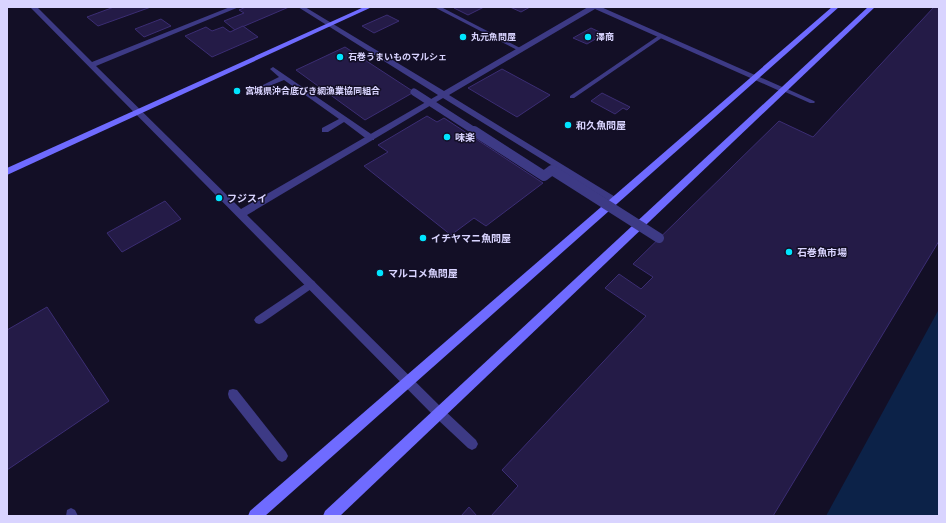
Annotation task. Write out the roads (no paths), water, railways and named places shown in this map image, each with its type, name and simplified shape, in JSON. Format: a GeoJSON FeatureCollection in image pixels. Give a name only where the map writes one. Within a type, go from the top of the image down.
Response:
{"type":"FeatureCollection","features":[{"type":"Feature","properties":{"kind":"street"},"geometry":{"type":"LineString","coordinates":[[33,7],[439,413]]}},
{"type":"Feature","properties":{"kind":"street"},"geometry":{"type":"LineString","coordinates":[[91,65],[236,7]]}},
{"type":"Feature","properties":{"kind":"street"},"geometry":{"type":"LineString","coordinates":[[301,7],[614,200]]}},
{"type":"Feature","properties":{"kind":"street"},"geometry":{"type":"LineString","coordinates":[[7,172],[369,7]]}},
{"type":"Feature","properties":{"kind":"street"},"geometry":{"type":"LineString","coordinates":[[241,214],[595,7],[785,90]]}},
{"type":"Feature","properties":{"kind":"street"},"geometry":{"type":"LineString","coordinates":[[255,516],[836,7]]}},
{"type":"Feature","properties":{"kind":"street"},"geometry":{"type":"LineString","coordinates":[[330,516],[872,7]]}},
{"type":"Feature","properties":{"kind":"street"},"geometry":{"type":"LineString","coordinates":[[414,92],[544,176],[552,170],[659,238]]}},
{"type":"Feature","properties":{"kind":"lane"},"geometry":{"type":"LineString","coordinates":[[437,7],[521,50]]}},
{"type":"Feature","properties":{"kind":"lane"},"geometry":{"type":"LineString","coordinates":[[572,97],[661,36]]}},
{"type":"Feature","properties":{"kind":"lane"},"geometry":{"type":"LineString","coordinates":[[273,69],[371,138]]}},
{"type":"Feature","properties":{"kind":"lane"},"geometry":{"type":"LineString","coordinates":[[265,86],[284,77]]}},
{"type":"Feature","properties":{"kind":"lane"},"geometry":{"type":"LineString","coordinates":[[785,90],[812,102]]}},
{"type":"Feature","properties":{"kind":"lane"},"geometry":{"type":"LineString","coordinates":[[325,130],[345,120]]}},
{"type":"Feature","properties":{"kind":"lane"},"geometry":{"type":"LineString","coordinates":[[259,320],[311,284]]}},
{"type":"Feature","properties":{"kind":"lane"},"geometry":{"type":"LineString","coordinates":[[233,394],[282,456]]}},
{"type":"Feature","properties":{"kind":"lane"},"geometry":{"type":"LineString","coordinates":[[439,413],[472,444]]}},
{"type":"Feature","properties":{"kind":"water"},"geometry":{"type":"Polygon","coordinates":[[[939,309],[939,516],[826,516],[939,309]]]}},
{"type":"Feature","properties":{"kind":"place","name":"丸元魚問屋"},"geometry":{"type":"Point","coordinates":[463,37]}},
{"type":"Feature","properties":{"kind":"place","name":"澤商"},"geometry":{"type":"Point","coordinates":[588,37]}},
{"type":"Feature","properties":{"kind":"place","name":"石巻うまいものマルシェ"},"geometry":{"type":"Point","coordinates":[340,57]}},
{"type":"Feature","properties":{"kind":"place","name":"宮城県沖合底びき網漁業協同組合"},"geometry":{"type":"Point","coordinates":[237,91]}},
{"type":"Feature","properties":{"kind":"place","name":"和久魚問屋"},"geometry":{"type":"Point","coordinates":[568,125]}},
{"type":"Feature","properties":{"kind":"place","name":"味楽"},"geometry":{"type":"Point","coordinates":[447,137]}},
{"type":"Feature","properties":{"kind":"place","name":"フジスイ"},"geometry":{"type":"Point","coordinates":[219,198]}},
{"type":"Feature","properties":{"kind":"place","name":"イチヤマニ魚問屋"},"geometry":{"type":"Point","coordinates":[423,238]}},
{"type":"Feature","properties":{"kind":"place","name":"石巻魚市場"},"geometry":{"type":"Point","coordinates":[789,252]}},
{"type":"Feature","properties":{"kind":"place","name":"マルコメ魚問屋"},"geometry":{"type":"Point","coordinates":[380,273]}}]}
